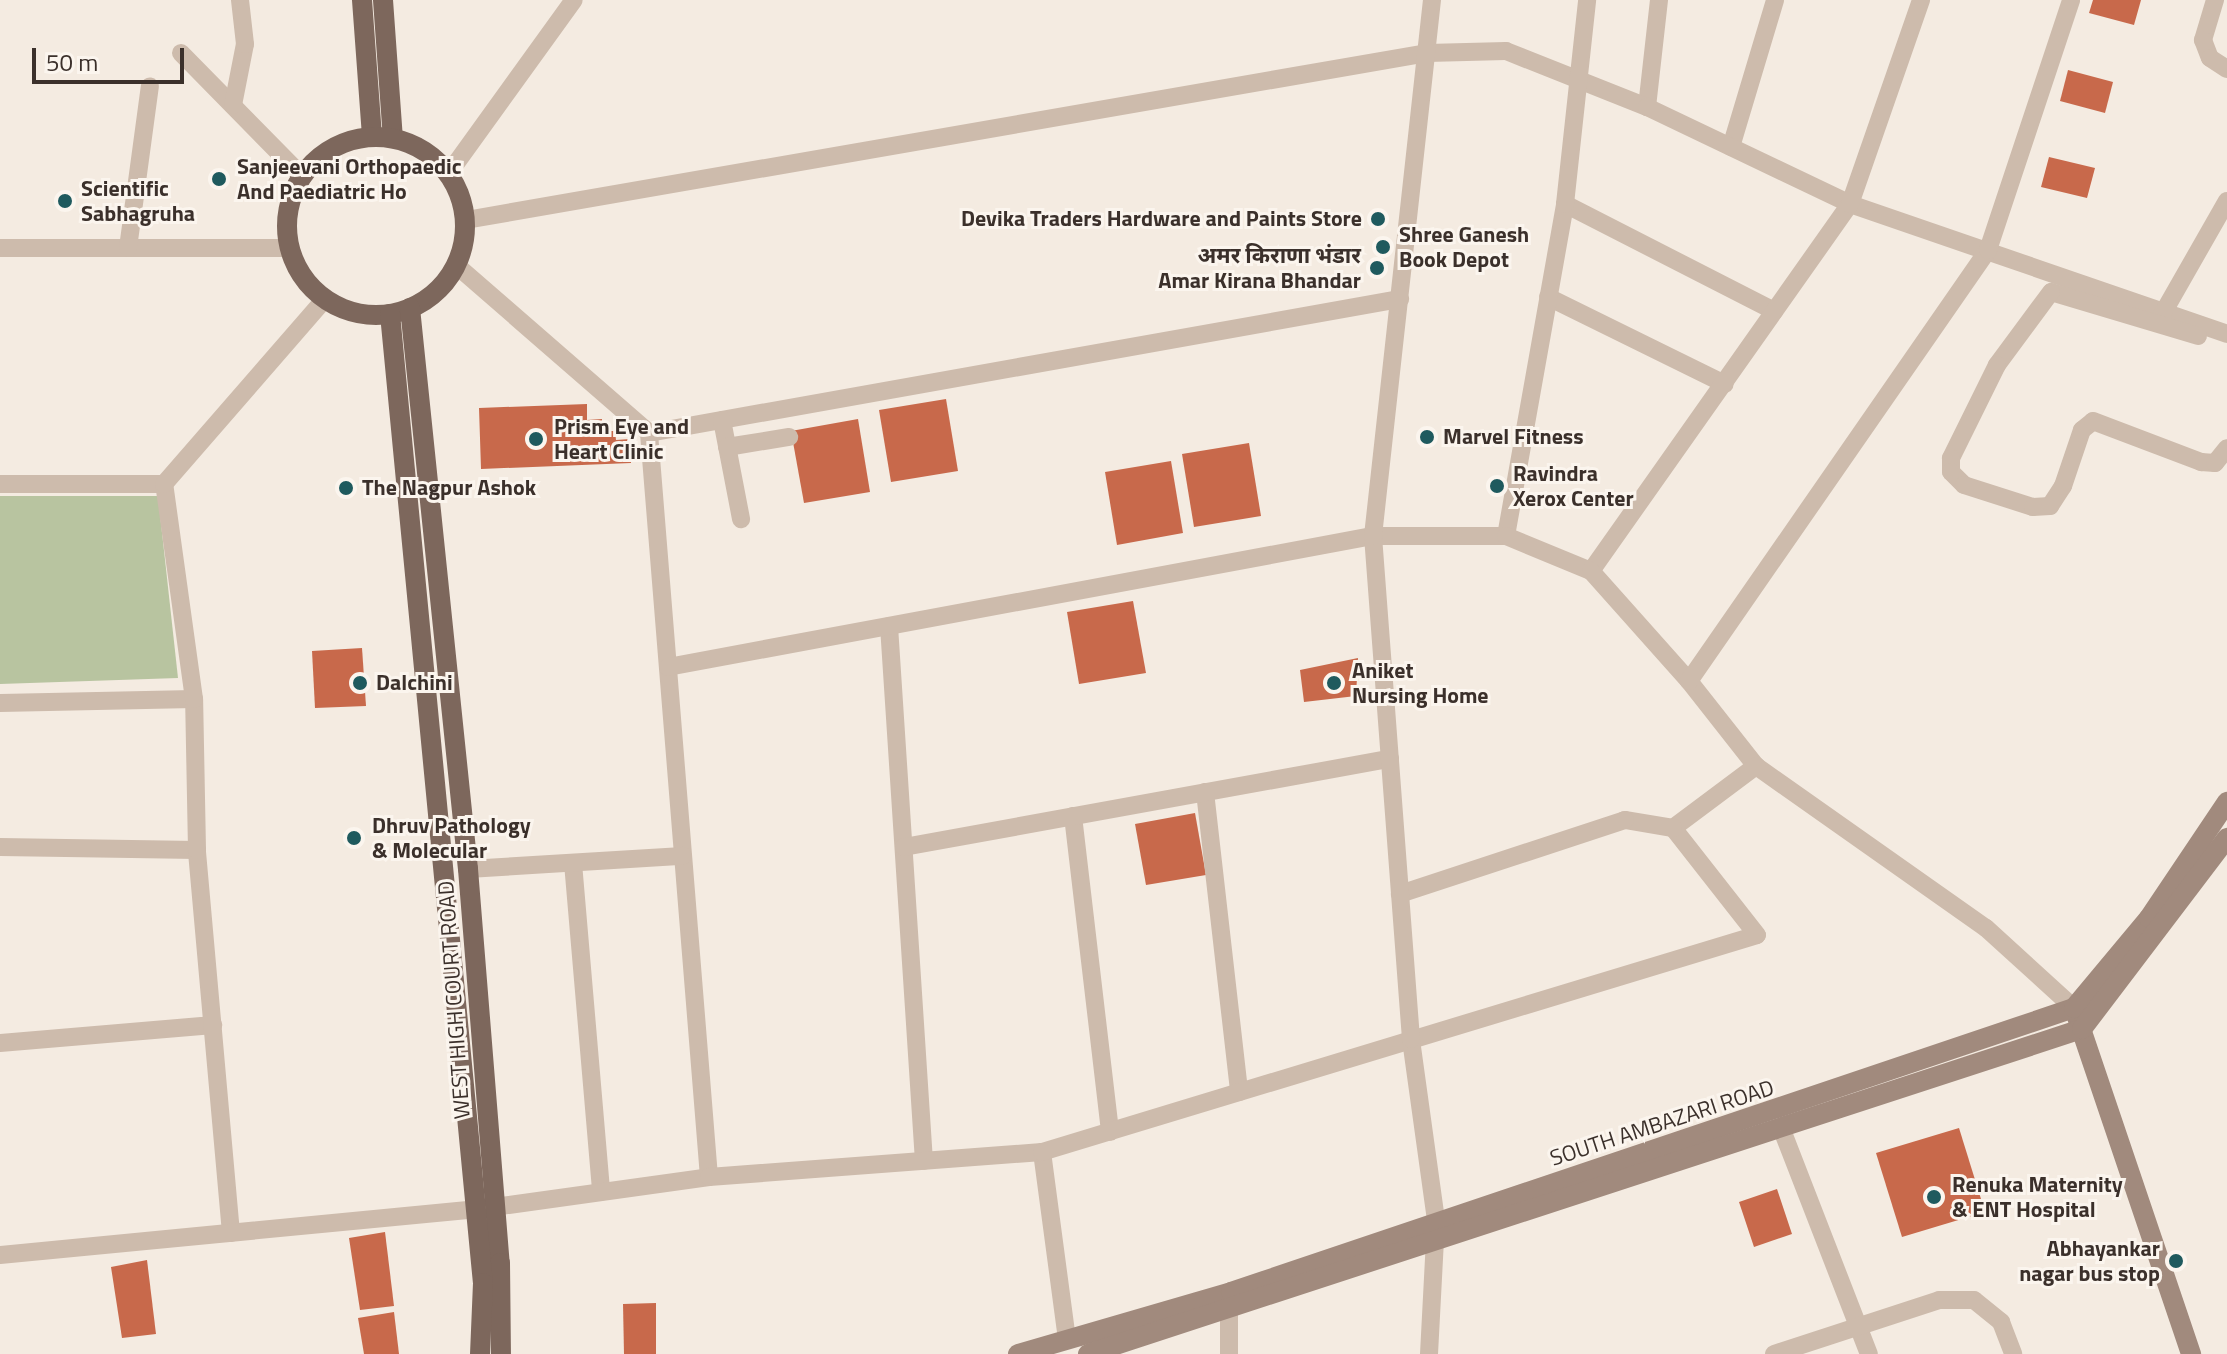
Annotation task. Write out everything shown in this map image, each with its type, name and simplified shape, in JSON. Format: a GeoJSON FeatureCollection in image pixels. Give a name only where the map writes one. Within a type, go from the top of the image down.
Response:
{"type":"FeatureCollection","features":[{"type":"Feature","properties":{"kind":"main road"},"geometry":{"type":"LineString","coordinates":[[362,0],[372,136]]}},
{"type":"Feature","properties":{"kind":"main road"},"geometry":{"type":"LineString","coordinates":[[383,0],[393,138]]}},
{"type":"Feature","properties":{"kind":"main road"},"geometry":{"type":"LineString","coordinates":[[372,136],[393,138],[433,157],[449,173],[466,220],[456,265],[437,291],[400,311],[356,312],[325,299],[297,268],[289,248],[286,223],[302,176],[321,155],[345,142],[372,136]]}},
{"type":"Feature","properties":{"kind":"main road"},"geometry":{"type":"LineString","coordinates":[[400,311],[485,1208],[480,1354]]}},
{"type":"Feature","properties":{"kind":"main road","name":"WEST HIGH COURT ROAD"},"geometry":{"type":"LineString","coordinates":[[400,311],[468,869],[485,1208],[501,1354]]}},
{"type":"Feature","properties":{"kind":"main road"},"geometry":{"type":"LineString","coordinates":[[2191,1354],[2074,1008],[2149,918],[2227,802]]}},
{"type":"Feature","properties":{"kind":"main road"},"geometry":{"type":"LineString","coordinates":[[2082,1029],[2227,838]]}},
{"type":"Feature","properties":{"kind":"main road","name":"SOUTH AMBAZARI ROAD"},"geometry":{"type":"LineString","coordinates":[[1088,1354],[1229,1312],[1435,1230],[2074,1008]]}},
{"type":"Feature","properties":{"kind":"main road","name":"SOUTH AMBAZARI ROAD"},"geometry":{"type":"LineString","coordinates":[[1018,1354],[1782,1130],[2082,1029]]}},
{"type":"Feature","properties":{"kind":"street"},"geometry":{"type":"LineString","coordinates":[[233,105],[245,44],[240,0]]}},
{"type":"Feature","properties":{"kind":"street"},"geometry":{"type":"LineString","coordinates":[[449,173],[574,0]]}},
{"type":"Feature","properties":{"kind":"street"},"geometry":{"type":"LineString","coordinates":[[1429,1354],[1435,1230],[1411,1039],[1373,536],[1432,0]]}},
{"type":"Feature","properties":{"kind":"street"},"geometry":{"type":"LineString","coordinates":[[1506,536],[1565,204],[1587,0]]}},
{"type":"Feature","properties":{"kind":"street"},"geometry":{"type":"LineString","coordinates":[[1647,107],[1659,0]]}},
{"type":"Feature","properties":{"kind":"street"},"geometry":{"type":"LineString","coordinates":[[1731,147],[1775,0]]}},
{"type":"Feature","properties":{"kind":"street"},"geometry":{"type":"LineString","coordinates":[[1591,571],[1850,204],[1921,0]]}},
{"type":"Feature","properties":{"kind":"street"},"geometry":{"type":"LineString","coordinates":[[1689,681],[1988,250],[2071,0]]}},
{"type":"Feature","properties":{"kind":"street"},"geometry":{"type":"LineString","coordinates":[[2215,0],[2203,40],[2210,58],[2227,69]]}},
{"type":"Feature","properties":{"kind":"street"},"geometry":{"type":"LineString","coordinates":[[466,220],[1427,53],[1506,51],[1580,77],[1850,204],[1988,250],[2068,288],[2160,318],[2227,345]]}},
{"type":"Feature","properties":{"kind":"street"},"geometry":{"type":"LineString","coordinates":[[181,53],[302,176]]}},
{"type":"Feature","properties":{"kind":"street"},"geometry":{"type":"LineString","coordinates":[[128,248],[150,86]]}},
{"type":"Feature","properties":{"kind":"street"},"geometry":{"type":"LineString","coordinates":[[2160,318],[2227,201]]}},
{"type":"Feature","properties":{"kind":"street"},"geometry":{"type":"LineString","coordinates":[[1565,204],[1774,311]]}},
{"type":"Feature","properties":{"kind":"street"},"geometry":{"type":"LineString","coordinates":[[0,248],[289,248]]}},
{"type":"Feature","properties":{"kind":"street"},"geometry":{"type":"LineString","coordinates":[[456,265],[649,433],[709,1177]]}},
{"type":"Feature","properties":{"kind":"street"},"geometry":{"type":"LineString","coordinates":[[2068,288],[2051,292],[1997,365],[1951,458],[1951,472],[1964,485],[2033,507],[2050,506],[2063,486],[2082,430],[2093,421],[2201,462],[2215,463],[2227,448]]}},
{"type":"Feature","properties":{"kind":"street"},"geometry":{"type":"LineString","coordinates":[[1548,297],[1725,384]]}},
{"type":"Feature","properties":{"kind":"street"},"geometry":{"type":"LineString","coordinates":[[0,484],[164,484],[325,299]]}},
{"type":"Feature","properties":{"kind":"street"},"geometry":{"type":"LineString","coordinates":[[649,433],[1400,299]]}},
{"type":"Feature","properties":{"kind":"street"},"geometry":{"type":"LineString","coordinates":[[2160,318],[2227,334]]}},
{"type":"Feature","properties":{"kind":"street"},"geometry":{"type":"LineString","coordinates":[[722,420],[741,519]]}},
{"type":"Feature","properties":{"kind":"street"},"geometry":{"type":"LineString","coordinates":[[727,447],[789,437]]}},
{"type":"Feature","properties":{"kind":"street"},"geometry":{"type":"LineString","coordinates":[[164,484],[194,699],[197,850],[231,1233]]}},
{"type":"Feature","properties":{"kind":"street"},"geometry":{"type":"LineString","coordinates":[[668,667],[1373,536],[1506,536],[1591,571],[1689,681],[1756,766],[1986,928],[2074,1008]]}},
{"type":"Feature","properties":{"kind":"street"},"geometry":{"type":"LineString","coordinates":[[889,626],[924,1161]]}},
{"type":"Feature","properties":{"kind":"street"},"geometry":{"type":"LineString","coordinates":[[0,703],[194,699]]}},
{"type":"Feature","properties":{"kind":"street"},"geometry":{"type":"LineString","coordinates":[[904,847],[1390,759]]}},
{"type":"Feature","properties":{"kind":"street"},"geometry":{"type":"LineString","coordinates":[[1673,828],[1756,766]]}},
{"type":"Feature","properties":{"kind":"street"},"geometry":{"type":"LineString","coordinates":[[1205,792],[1239,1092]]}},
{"type":"Feature","properties":{"kind":"street"},"geometry":{"type":"LineString","coordinates":[[1073,816],[1110,1132]]}},
{"type":"Feature","properties":{"kind":"street"},"geometry":{"type":"LineString","coordinates":[[0,1255],[485,1208],[709,1177],[1042,1152],[1757,935],[1673,828],[1625,820],[1400,894]]}},
{"type":"Feature","properties":{"kind":"street"},"geometry":{"type":"LineString","coordinates":[[0,847],[197,850]]}},
{"type":"Feature","properties":{"kind":"street"},"geometry":{"type":"LineString","coordinates":[[468,869],[683,856]]}},
{"type":"Feature","properties":{"kind":"street"},"geometry":{"type":"LineString","coordinates":[[573,863],[601,1192]]}},
{"type":"Feature","properties":{"kind":"street"},"geometry":{"type":"LineString","coordinates":[[0,1043],[213,1025]]}},
{"type":"Feature","properties":{"kind":"street"},"geometry":{"type":"LineString","coordinates":[[1782,1130],[1869,1354]]}},
{"type":"Feature","properties":{"kind":"street"},"geometry":{"type":"LineString","coordinates":[[1042,1152],[1067,1339]]}},
{"type":"Feature","properties":{"kind":"street"},"geometry":{"type":"LineString","coordinates":[[1774,1354],[1939,1300],[1974,1300],[2001,1322],[2013,1354]]}},
{"type":"Feature","properties":{"kind":"street"},"geometry":{"type":"LineString","coordinates":[[1229,1312],[1229,1354]]}},
{"type":"Feature","properties":{"kind":"green space"},"geometry":{"type":"Polygon","coordinates":[[[0,496],[158,496],[178,678],[0,684],[0,496]]]}},
{"type":"Feature","properties":{"kind":"building"},"geometry":{"type":"Polygon","coordinates":[[[2093,0],[2141,0],[2134,25],[2089,13],[2093,0]]]}},
{"type":"Feature","properties":{"kind":"building"},"geometry":{"type":"Polygon","coordinates":[[[2068,70],[2113,82],[2105,113],[2060,101],[2068,70]]]}},
{"type":"Feature","properties":{"kind":"building"},"geometry":{"type":"Polygon","coordinates":[[[2049,157],[2095,168],[2087,198],[2041,187],[2049,157]]]}},
{"type":"Feature","properties":{"kind":"building"},"geometry":{"type":"Polygon","coordinates":[[[946,399],[958,471],[891,482],[879,410],[946,399]]]}},
{"type":"Feature","properties":{"kind":"building"},"geometry":{"type":"Polygon","coordinates":[[[587,404],[587,420],[602,419],[602,431],[615,431],[616,440],[630,439],[631,463],[481,469],[479,408],[587,404]]]}},
{"type":"Feature","properties":{"kind":"building"},"geometry":{"type":"Polygon","coordinates":[[[858,419],[870,492],[804,503],[791,431],[858,419]]]}},
{"type":"Feature","properties":{"kind":"building"},"geometry":{"type":"Polygon","coordinates":[[[1249,443],[1261,516],[1194,527],[1182,454],[1249,443]]]}},
{"type":"Feature","properties":{"kind":"building"},"geometry":{"type":"Polygon","coordinates":[[[1171,461],[1183,533],[1117,545],[1105,472],[1171,461]]]}},
{"type":"Feature","properties":{"kind":"building"},"geometry":{"type":"Polygon","coordinates":[[[1133,601],[1146,673],[1079,684],[1067,612],[1133,601]]]}},
{"type":"Feature","properties":{"kind":"building"},"geometry":{"type":"Polygon","coordinates":[[[362,648],[366,706],[315,708],[312,651],[362,648]]]}},
{"type":"Feature","properties":{"kind":"building"},"geometry":{"type":"Polygon","coordinates":[[[1358,658],[1356,696],[1304,702],[1300,670],[1358,658]]]}},
{"type":"Feature","properties":{"kind":"building"},"geometry":{"type":"Polygon","coordinates":[[[1195,813],[1206,875],[1146,885],[1135,824],[1195,813]]]}},
{"type":"Feature","properties":{"kind":"building"},"geometry":{"type":"Polygon","coordinates":[[[1959,1128],[1985,1212],[1902,1237],[1876,1153],[1959,1128]]]}},
{"type":"Feature","properties":{"kind":"building"},"geometry":{"type":"Polygon","coordinates":[[[1777,1189],[1792,1234],[1754,1247],[1739,1202],[1777,1189]]]}},
{"type":"Feature","properties":{"kind":"building"},"geometry":{"type":"Polygon","coordinates":[[[385,1232],[394,1306],[360,1310],[349,1238],[385,1232]]]}},
{"type":"Feature","properties":{"kind":"building"},"geometry":{"type":"Polygon","coordinates":[[[147,1260],[156,1334],[122,1338],[111,1267],[147,1260]]]}},
{"type":"Feature","properties":{"kind":"building"},"geometry":{"type":"Polygon","coordinates":[[[656,1303],[656,1354],[624,1354],[623,1304],[656,1303]]]}},
{"type":"Feature","properties":{"kind":"building"},"geometry":{"type":"Polygon","coordinates":[[[394,1312],[399,1354],[364,1354],[358,1318],[394,1312]]]}},
{"type":"Feature","properties":{"kind":"place","name":"Sanjeevani Orthopaedic And Paediatric Ho"},"geometry":{"type":"Point","coordinates":[219,179]}},
{"type":"Feature","properties":{"kind":"place","name":"Scientific Sabhagruha"},"geometry":{"type":"Point","coordinates":[65,201]}},
{"type":"Feature","properties":{"kind":"place","name":"Devika Traders Hardware and Paints Store"},"geometry":{"type":"Point","coordinates":[1378,219]}},
{"type":"Feature","properties":{"kind":"place","name":"Shree Ganesh Book Depot"},"geometry":{"type":"Point","coordinates":[1383,247]}},
{"type":"Feature","properties":{"kind":"place","name":"अमर किराणा भंडार Amar Kirana Bhandar"},"geometry":{"type":"Point","coordinates":[1377,268]}},
{"type":"Feature","properties":{"kind":"place","name":"Marvel Fitness"},"geometry":{"type":"Point","coordinates":[1427,437]}},
{"type":"Feature","properties":{"kind":"place","name":"Prism Eye and Heart Clinic"},"geometry":{"type":"Point","coordinates":[536,439]}},
{"type":"Feature","properties":{"kind":"place","name":"Ravindra Xerox Center"},"geometry":{"type":"Point","coordinates":[1497,486]}},
{"type":"Feature","properties":{"kind":"place","name":"The Nagpur Ashok"},"geometry":{"type":"Point","coordinates":[346,488]}},
{"type":"Feature","properties":{"kind":"place","name":"Dalchini"},"geometry":{"type":"Point","coordinates":[360,683]}},
{"type":"Feature","properties":{"kind":"place","name":"Aniket Nursing Home"},"geometry":{"type":"Point","coordinates":[1334,683]}},
{"type":"Feature","properties":{"kind":"place","name":"Dhruv Pathology & Molecular"},"geometry":{"type":"Point","coordinates":[354,838]}},
{"type":"Feature","properties":{"kind":"place","name":"Renuka Maternity & ENT Hospital"},"geometry":{"type":"Point","coordinates":[1934,1197]}},
{"type":"Feature","properties":{"kind":"place","name":"Abhayankar nagar bus stop"},"geometry":{"type":"Point","coordinates":[2176,1261]}}]}
